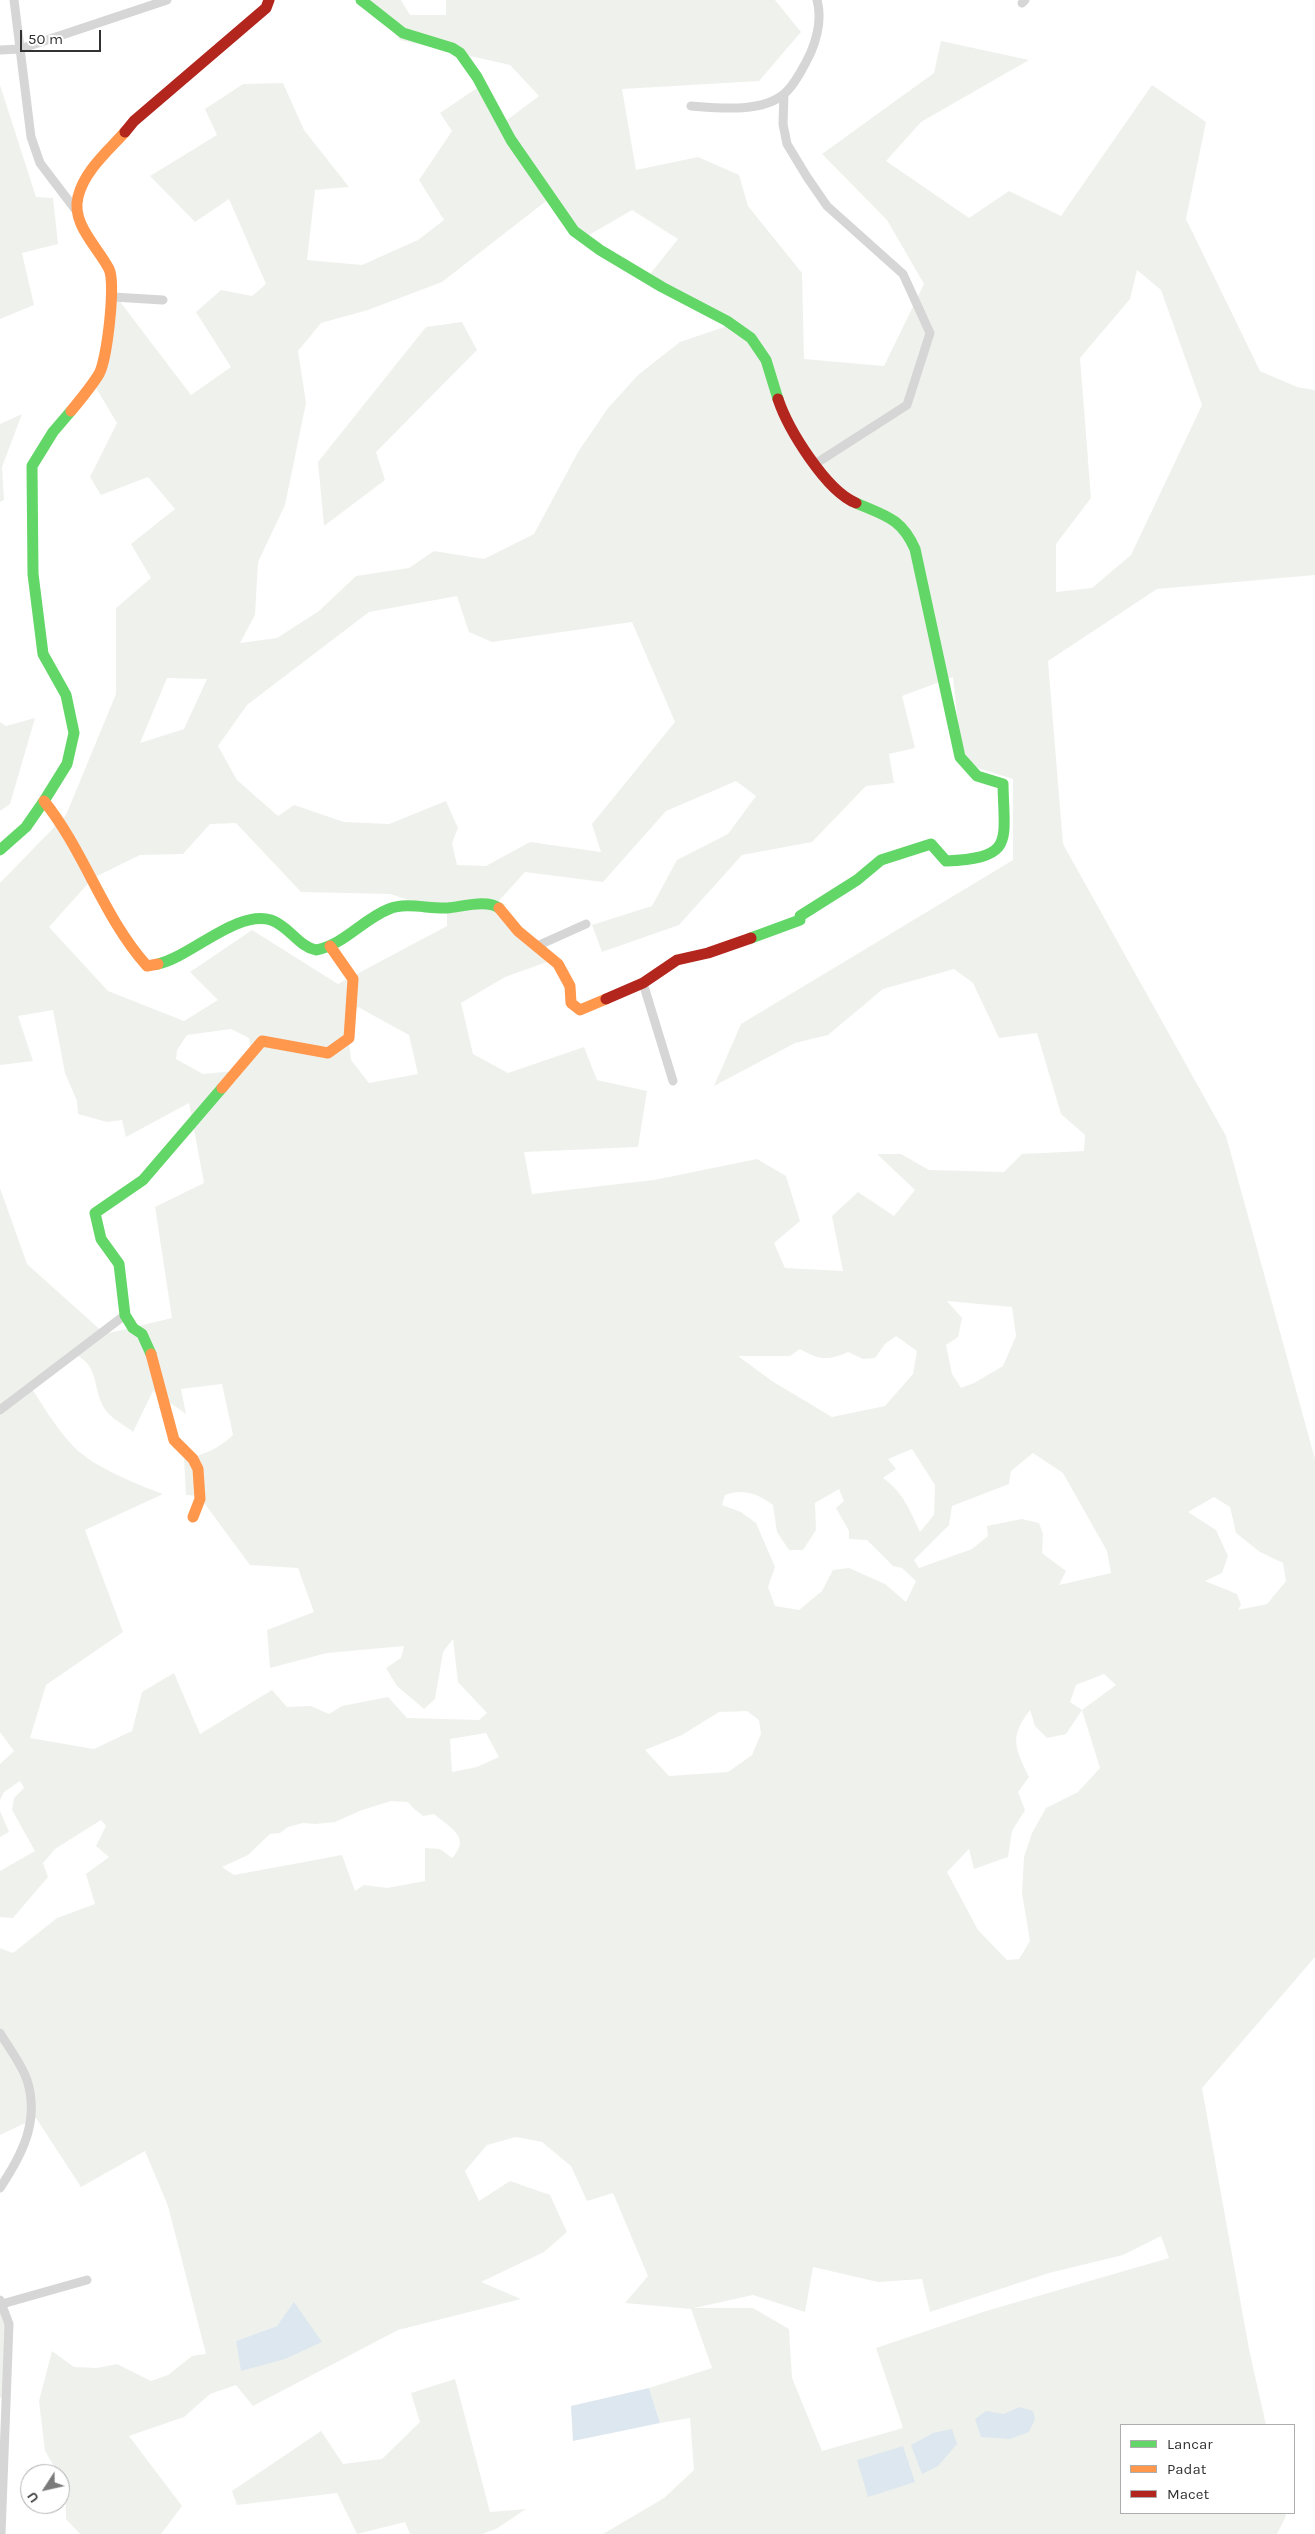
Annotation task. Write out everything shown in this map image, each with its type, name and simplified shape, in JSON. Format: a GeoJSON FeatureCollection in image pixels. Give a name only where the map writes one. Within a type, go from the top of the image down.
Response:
{"type":"FeatureCollection","features":[{"type":"Feature","properties":{"kind":"street"},"geometry":{"type":"LineString","coordinates":[[0,850],[26,826],[44,802],[67,764],[74,733],[66,695],[43,654],[40,638],[33,574],[32,466],[53,432],[89,389],[100,372],[113,298],[110,270],[88,237],[78,213],[40,163],[31,138],[14,0]]}},
{"type":"Feature","properties":{"kind":"street"},"geometry":{"type":"LineString","coordinates":[[0,50],[20,49],[167,0]]}},
{"type":"Feature","properties":{"kind":"street"},"geometry":{"type":"LineString","coordinates":[[44,802],[54,812],[81,854],[100,895],[132,952],[147,966],[164,965],[235,925],[262,919],[286,926],[310,950],[318,950],[330,946],[358,926],[389,909],[404,906],[437,908],[491,904],[498,907],[518,931],[558,964],[570,986],[572,1003],[574,1007],[580,1010],[643,983],[677,960],[708,953],[800,920],[800,916],[857,880],[881,860],[931,844],[946,861],[973,860],[995,852],[1004,840],[1003,784],[988,782],[970,773],[960,757],[915,549],[907,531],[889,517],[846,499],[815,464],[798,441],[784,417],[766,360],[751,338],[727,321],[662,287],[600,250],[574,231],[511,140],[477,77],[460,54],[452,48],[403,33],[360,0]]}},
{"type":"Feature","properties":{"kind":"street"},"geometry":{"type":"LineString","coordinates":[[692,106],[729,109],[765,103],[784,94],[807,62],[818,37],[817,0]]}},
{"type":"Feature","properties":{"kind":"street"},"geometry":{"type":"LineString","coordinates":[[78,213],[78,197],[89,173],[134,121],[232,38],[270,2]]}},
{"type":"Feature","properties":{"kind":"street"},"geometry":{"type":"LineString","coordinates":[[784,94],[783,124],[787,144],[807,177],[827,206],[903,274],[930,333],[908,405],[815,464]]}},
{"type":"Feature","properties":{"kind":"street"},"geometry":{"type":"LineString","coordinates":[[113,298],[163,300]]}},
{"type":"Feature","properties":{"kind":"street"},"geometry":{"type":"LineString","coordinates":[[537,946],[586,924]]}},
{"type":"Feature","properties":{"kind":"street"},"geometry":{"type":"LineString","coordinates":[[193,1517],[200,1499],[198,1469],[193,1459],[174,1440],[150,1350],[142,1334],[133,1328],[125,1315],[119,1264],[101,1239],[95,1213],[143,1180],[262,1041],[328,1053],[349,1038],[353,978],[330,946]]}},
{"type":"Feature","properties":{"kind":"street"},"geometry":{"type":"LineString","coordinates":[[643,983],[672,1080]]}},
{"type":"Feature","properties":{"kind":"street"},"geometry":{"type":"LineString","coordinates":[[0,1410],[125,1315]]}},
{"type":"Feature","properties":{"kind":"street"},"geometry":{"type":"LineString","coordinates":[[0,2033],[27,2081],[30,2102],[30,2132],[0,2188]]}},
{"type":"Feature","properties":{"kind":"street"},"geometry":{"type":"LineString","coordinates":[[1,2534],[9,2324],[1,2302],[87,2280]]}},
{"type":"Feature","properties":{"kind":"shaded area"},"geometry":{"type":"Polygon","coordinates":[[[364,0],[401,0],[410,15],[446,15],[446,0],[775,0],[801,32],[759,81],[622,89],[636,170],[698,157],[739,175],[748,206],[802,273],[804,359],[884,366],[924,284],[887,220],[822,154],[934,73],[941,41],[1029,60],[921,122],[886,161],[969,218],[1009,191],[1061,216],[1152,85],[1206,122],[1186,219],[1260,371],[1297,387],[1315,390],[1315,575],[1157,589],[1048,661],[1063,844],[1226,1136],[1315,1459],[1315,1957],[1202,2088],[1249,2349],[1266,2424],[1120,2424],[1120,2514],[1285,2514],[1277,2534],[603,2534],[664,2498],[694,2470],[690,2418],[660,2423],[649,2388],[712,2368],[691,2309],[625,2303],[648,2276],[613,2193],[587,2201],[571,2166],[542,2142],[516,2137],[487,2145],[465,2171],[479,2201],[510,2181],[550,2195],[567,2232],[544,2252],[481,2282],[521,2299],[398,2330],[253,2406],[236,2385],[210,2394],[184,2417],[129,2436],[182,2506],[161,2534],[80,2534],[66,2519],[66,2514],[70,2514],[70,2464],[53,2464],[45,2451],[39,2401],[52,2351],[74,2367],[97,2368],[117,2364],[151,2381],[168,2375],[192,2356],[206,2354],[168,2206],[145,2151],[81,2187],[36,2118],[0,2135],[0,1948],[13,1953],[57,1918],[95,1904],[86,1874],[109,1857],[96,1846],[106,1826],[101,1820],[55,1849],[43,1863],[48,1877],[13,1918],[0,1917],[0,1871],[35,1851],[12,1810],[14,1798],[24,1788],[20,1781],[4,1792],[0,1800],[0,1764],[14,1751],[0,1732],[0,1188],[27,1264],[105,1334],[172,1318],[155,1207],[204,1183],[189,1103],[126,1137],[122,1120],[107,1122],[78,1114],[77,1101],[65,1073],[53,1010],[18,1016],[33,1061],[0,1065],[0,883],[66,815],[116,694],[116,608],[151,578],[131,544],[175,509],[148,477],[101,495],[90,477],[117,423],[96,388],[118,299],[191,395],[231,367],[196,312],[221,290],[252,296],[266,284],[229,199],[195,222],[150,176],[217,135],[205,109],[243,84],[283,83],[304,130],[349,187],[315,190],[307,260],[362,265],[418,240],[444,220],[419,180],[452,131],[440,113],[480,86],[507,120],[539,96],[510,65],[400,40],[370,3],[364,0]],[[550,198],[442,282],[368,310],[321,323],[298,351],[306,403],[285,505],[258,562],[255,615],[240,643],[277,638],[319,611],[356,576],[409,568],[434,551],[484,559],[534,534],[578,452],[608,408],[638,375],[680,342],[733,324],[646,279],[678,239],[632,210],[584,238],[550,198]],[[1137,270],[1130,299],[1080,358],[1091,498],[1056,544],[1056,592],[1092,588],[1131,555],[1202,405],[1161,290],[1137,270]],[[457,596],[369,612],[247,705],[218,746],[237,780],[278,816],[294,805],[344,822],[389,824],[446,801],[458,828],[452,843],[457,865],[486,866],[530,842],[601,852],[592,824],[675,722],[632,622],[492,642],[469,632],[457,596]],[[953,677],[902,696],[915,748],[889,754],[894,783],[866,786],[812,842],[742,855],[679,925],[602,952],[592,925],[652,906],[677,860],[728,834],[756,796],[736,781],[666,811],[603,882],[525,872],[496,904],[547,962],[505,977],[461,1003],[473,1054],[508,1073],[584,1047],[597,1080],[647,1091],[638,1147],[524,1152],[532,1194],[654,1180],[757,1159],[786,1176],[800,1221],[774,1243],[785,1268],[843,1271],[832,1216],[858,1192],[894,1216],[915,1190],[877,1154],[901,1154],[929,1170],[1004,1172],[1022,1154],[1084,1151],[1085,1135],[1061,1114],[1037,1033],[999,1038],[973,983],[954,969],[883,989],[828,1035],[795,1043],[714,1086],[741,1024],[1013,860],[1013,779],[962,763],[953,677]],[[167,678],[140,743],[184,729],[207,679],[167,678]],[[236,823],[210,824],[183,854],[140,855],[93,878],[49,927],[108,991],[184,1021],[218,1000],[190,972],[252,930],[338,984],[447,926],[447,912],[390,894],[301,892],[236,823]],[[358,1007],[347,1025],[351,1060],[369,1083],[418,1074],[409,1035],[358,1007]],[[231,1029],[187,1035],[177,1050],[176,1059],[203,1074],[234,1071],[251,1052],[249,1038],[231,1029]],[[947,1301],[962,1318],[958,1337],[946,1345],[952,1374],[961,1388],[974,1383],[1003,1366],[1016,1336],[1012,1307],[947,1301]],[[896,1336],[885,1344],[875,1358],[863,1359],[848,1352],[834,1357],[823,1358],[800,1349],[790,1356],[738,1356],[772,1381],[832,1417],[885,1406],[913,1374],[917,1351],[896,1336]],[[69,1352],[29,1384],[45,1409],[67,1440],[82,1454],[116,1474],[163,1494],[85,1530],[123,1632],[46,1685],[30,1738],[94,1749],[132,1731],[142,1692],[174,1673],[200,1734],[272,1690],[287,1707],[311,1706],[329,1714],[342,1706],[388,1697],[407,1718],[479,1720],[487,1713],[458,1682],[453,1639],[443,1652],[435,1699],[424,1709],[397,1686],[386,1668],[401,1658],[404,1646],[327,1653],[270,1668],[267,1630],[314,1612],[298,1568],[250,1565],[199,1496],[186,1495],[184,1459],[210,1451],[233,1435],[222,1384],[181,1389],[186,1414],[153,1391],[133,1432],[107,1412],[87,1363],[69,1352]],[[912,1449],[888,1459],[896,1469],[883,1478],[906,1503],[920,1532],[934,1515],[935,1485],[912,1449]],[[1033,1453],[1011,1471],[1009,1484],[952,1506],[949,1525],[914,1560],[919,1568],[972,1549],[988,1536],[987,1526],[1022,1519],[1039,1523],[1043,1534],[1042,1553],[1066,1571],[1059,1585],[1111,1573],[1107,1551],[1063,1473],[1033,1453]],[[839,1489],[815,1503],[816,1530],[803,1550],[789,1550],[777,1532],[773,1505],[750,1493],[738,1492],[725,1495],[722,1505],[741,1512],[756,1523],[775,1567],[768,1587],[775,1606],[799,1610],[822,1591],[833,1570],[849,1568],[885,1584],[906,1602],[916,1581],[902,1568],[893,1566],[867,1540],[849,1539],[849,1531],[836,1508],[844,1501],[839,1489]],[[1214,1497],[1188,1512],[1216,1530],[1228,1556],[1222,1573],[1205,1581],[1237,1594],[1241,1605],[1238,1610],[1267,1604],[1286,1581],[1283,1563],[1260,1552],[1236,1533],[1230,1507],[1214,1497]],[[1104,1674],[1076,1685],[1070,1702],[1082,1710],[1116,1685],[1104,1674]],[[1030,1710],[1019,1728],[1016,1743],[1020,1758],[1029,1777],[1018,1792],[1025,1810],[1012,1831],[1008,1857],[974,1869],[969,1849],[947,1872],[978,1930],[1007,1960],[1019,1959],[1030,1941],[1022,1893],[1024,1857],[1032,1833],[1046,1808],[1078,1792],[1100,1768],[1082,1710],[1066,1734],[1047,1738],[1035,1726],[1030,1710]],[[747,1711],[719,1712],[682,1735],[645,1750],[669,1776],[728,1772],[752,1755],[761,1734],[759,1720],[747,1711]],[[486,1733],[450,1739],[452,1772],[477,1767],[499,1757],[486,1733]],[[391,1801],[362,1810],[335,1822],[303,1823],[288,1827],[280,1833],[270,1834],[248,1855],[222,1867],[234,1875],[342,1855],[355,1891],[364,1885],[387,1888],[425,1881],[425,1848],[440,1849],[452,1858],[458,1851],[460,1844],[456,1833],[434,1814],[423,1816],[408,1802],[391,1801]],[[1161,2236],[1123,2255],[1049,2273],[930,2312],[922,2279],[878,2282],[813,2267],[805,2312],[753,2295],[694,2308],[753,2308],[789,2329],[792,2378],[822,2451],[903,2428],[876,2348],[986,2311],[1169,2258],[1161,2236]],[[277,2326],[236,2341],[242,2371],[277,2326]]]}},
{"type":"Feature","properties":{"kind":"shaded area"},"geometry":{"type":"Polygon","coordinates":[[[0,85],[36,197],[53,198],[58,244],[22,253],[34,305],[0,319],[0,85]]]}},
{"type":"Feature","properties":{"kind":"shaded area"},"geometry":{"type":"Polygon","coordinates":[[[462,322],[477,350],[376,452],[385,480],[324,526],[318,462],[426,327],[462,322]]]}},
{"type":"Feature","properties":{"kind":"shaded area"},"geometry":{"type":"Polygon","coordinates":[[[22,414],[2,467],[4,500],[0,502],[0,424],[22,414]]]}},
{"type":"Feature","properties":{"kind":"shaded area"},"geometry":{"type":"Polygon","coordinates":[[[35,718],[10,804],[0,811],[0,722],[6,726],[35,718]]]}},
{"type":"Feature","properties":{"kind":"shaded area"},"geometry":{"type":"Polygon","coordinates":[[[0,1811],[9,1832],[0,1837],[0,1811]]]}},
{"type":"Feature","properties":{"kind":"shaded area"},"geometry":{"type":"Polygon","coordinates":[[[294,2302],[322,2342],[285,2359],[241,2371],[236,2341],[277,2326],[294,2302]]]}},
{"type":"Feature","properties":{"kind":"shaded area"},"geometry":{"type":"Polygon","coordinates":[[[0,2311],[6,2320],[6,2396],[0,2398],[0,2311]]]}},
{"type":"Feature","properties":{"kind":"shaded area"},"geometry":{"type":"Polygon","coordinates":[[[455,2379],[490,2512],[526,2509],[496,2529],[482,2534],[410,2534],[405,2522],[357,2534],[337,2493],[237,2505],[232,2491],[321,2431],[343,2464],[382,2459],[420,2422],[411,2393],[455,2379]]]}},
{"type":"Feature","properties":{"kind":"shaded area"},"geometry":{"type":"Polygon","coordinates":[[[649,2388],[660,2423],[573,2441],[571,2406],[649,2388]]]}},
{"type":"Feature","properties":{"kind":"shaded area"},"geometry":{"type":"Polygon","coordinates":[[[1019,2407],[1033,2411],[1035,2419],[1029,2432],[1010,2439],[981,2437],[975,2419],[986,2411],[1004,2414],[1019,2407]]]}},
{"type":"Feature","properties":{"kind":"shaded area"},"geometry":{"type":"Polygon","coordinates":[[[952,2429],[957,2444],[938,2466],[922,2474],[911,2445],[933,2433],[952,2429]]]}},
{"type":"Feature","properties":{"kind":"shaded area"},"geometry":{"type":"Polygon","coordinates":[[[903,2446],[915,2482],[868,2497],[857,2460],[903,2446]]]}},
{"type":"Feature","properties":{"kind":"traffic: fast"},"geometry":{"type":"LineString","coordinates":[[361,0],[403,33],[452,48],[460,53],[477,77],[511,140],[574,231],[600,250],[662,287],[727,321],[751,338],[766,360],[778,399]]}},
{"type":"Feature","properties":{"kind":"traffic: fast"},"geometry":{"type":"LineString","coordinates":[[0,850],[26,827],[44,801],[67,764],[74,733],[66,695],[43,654],[33,574],[32,466],[53,432],[71,411]]}},
{"type":"Feature","properties":{"kind":"traffic: fast"},"geometry":{"type":"LineString","coordinates":[[751,938],[800,920],[800,916],[857,880],[881,860],[931,844],[946,861],[984,856],[995,851],[1001,843],[1004,833],[1003,784],[977,776],[960,757],[915,549],[898,524],[884,515],[856,503]]}},
{"type":"Feature","properties":{"kind":"traffic: fast"},"geometry":{"type":"LineString","coordinates":[[158,964],[185,952],[229,927],[257,919],[271,920],[277,923],[304,944],[316,950],[336,943],[380,913],[396,907],[447,908],[488,904],[499,908]]}},
{"type":"Feature","properties":{"kind":"traffic: fast"},"geometry":{"type":"LineString","coordinates":[[151,1354],[142,1334],[133,1328],[125,1315],[119,1264],[101,1239],[95,1213],[143,1180],[222,1088]]}},
{"type":"Feature","properties":{"kind":"traffic: slow"},"geometry":{"type":"LineString","coordinates":[[71,411],[93,384],[102,366],[108,338],[112,289],[109,269],[78,217],[78,197],[85,179],[91,170],[125,132]]}},
{"type":"Feature","properties":{"kind":"traffic: slow"},"geometry":{"type":"LineString","coordinates":[[44,801],[71,841],[118,927],[147,966],[158,964]]}},
{"type":"Feature","properties":{"kind":"traffic: slow"},"geometry":{"type":"LineString","coordinates":[[499,908],[518,931],[558,964],[570,986],[571,1003],[580,1010],[606,999]]}},
{"type":"Feature","properties":{"kind":"traffic: slow"},"geometry":{"type":"LineString","coordinates":[[222,1088],[262,1041],[328,1053],[349,1038],[353,979],[330,946]]}},
{"type":"Feature","properties":{"kind":"traffic: slow"},"geometry":{"type":"LineString","coordinates":[[151,1354],[174,1440],[193,1459],[198,1469],[200,1499],[193,1517]]}},
{"type":"Feature","properties":{"kind":"traffic: jam"},"geometry":{"type":"LineString","coordinates":[[125,132],[134,121],[266,8],[269,0]]}},
{"type":"Feature","properties":{"kind":"traffic: jam"},"geometry":{"type":"LineString","coordinates":[[778,399],[799,442],[821,473],[844,496],[856,503]]}},
{"type":"Feature","properties":{"kind":"traffic: jam"},"geometry":{"type":"LineString","coordinates":[[606,999],[643,983],[677,960],[708,953],[751,938]]}}]}
